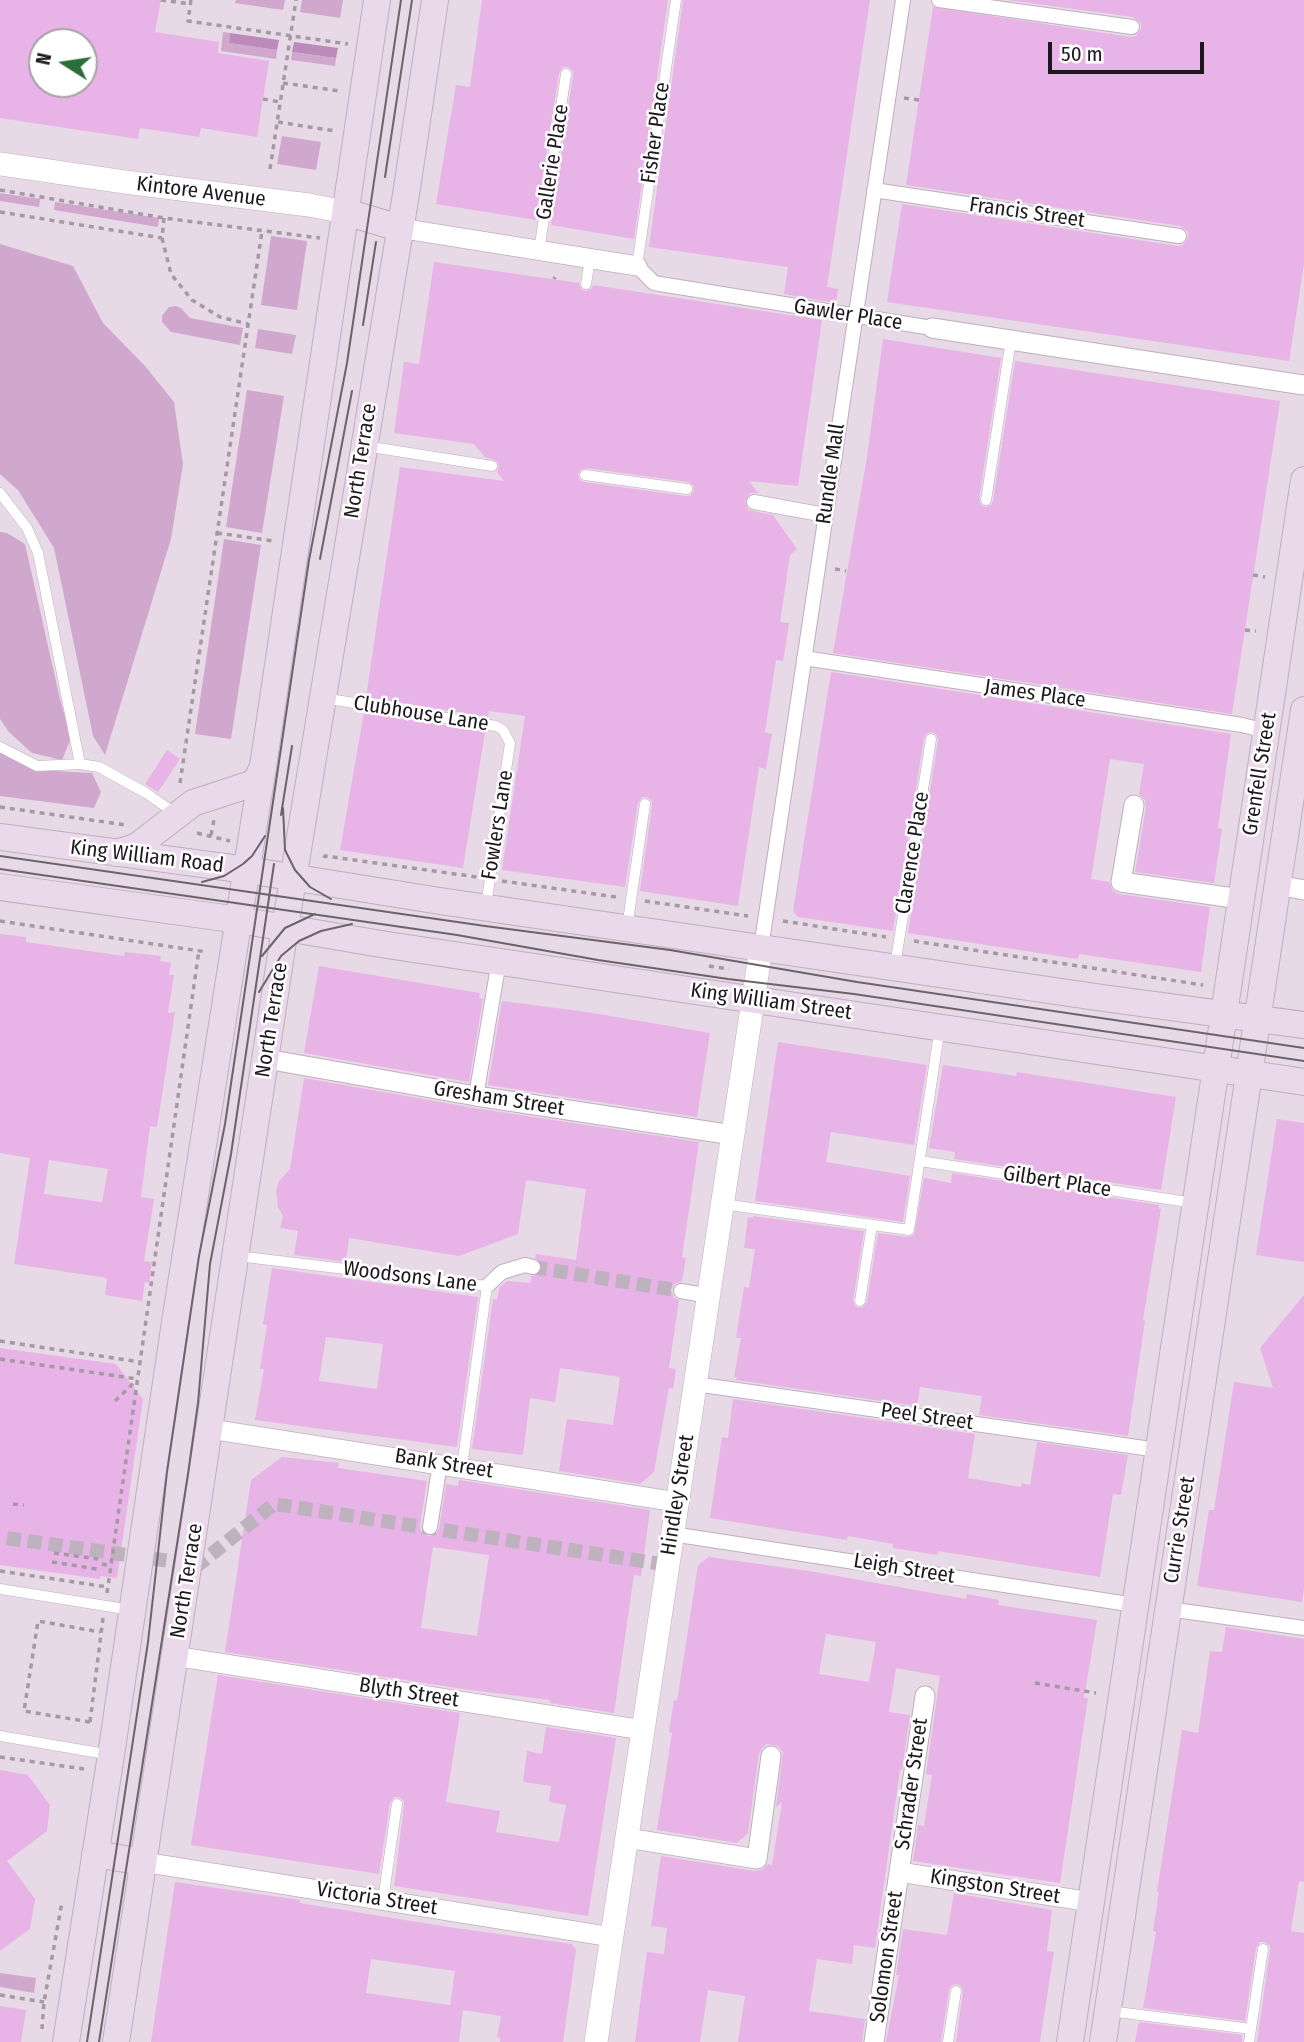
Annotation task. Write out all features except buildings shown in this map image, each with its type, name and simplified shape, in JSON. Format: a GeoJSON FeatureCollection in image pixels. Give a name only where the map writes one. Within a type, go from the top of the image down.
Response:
{"type":"FeatureCollection","features":[{"type":"Feature","properties":{"kind":"main road"},"geometry":{"type":"LineString","coordinates":[[66,2042],[94,1854],[99,1753],[133,1610],[377,0]]}},
{"type":"Feature","properties":{"kind":"main road","name":"North Terrace"},"geometry":{"type":"LineString","coordinates":[[116,2042],[285,928],[435,0]]}},
{"type":"Feature","properties":{"kind":"main road","name":"Kintore Avenue"},"geometry":{"type":"LineString","coordinates":[[346,212],[399,228]]}},
{"type":"Feature","properties":{"kind":"main road","name":"Grenfell Street"},"geometry":{"type":"LineString","coordinates":[[1215,1068],[1304,480]]}},
{"type":"Feature","properties":{"kind":"main road","name":"Grenfell Street"},"geometry":{"type":"LineString","coordinates":[[1258,1019],[1304,710]]}},
{"type":"Feature","properties":{"kind":"main road"},"geometry":{"type":"LineString","coordinates":[[112,853],[136,847],[176,814],[199,800],[251,784],[258,778],[263,766]]}},
{"type":"Feature","properties":{"kind":"main road","name":"King William Road"},"geometry":{"type":"LineString","coordinates":[[0,836],[293,878]]}},
{"type":"Feature","properties":{"kind":"main road"},"geometry":{"type":"LineString","coordinates":[[293,878],[894,968],[1304,1025]]}},
{"type":"Feature","properties":{"kind":"main road"},"geometry":{"type":"LineString","coordinates":[[0,887],[239,920]]}},
{"type":"Feature","properties":{"kind":"main road","name":"King William Street"},"geometry":{"type":"LineString","coordinates":[[239,920],[1304,1082]]}},
{"type":"Feature","properties":{"kind":"main road","name":"Currie Street"},"geometry":{"type":"LineString","coordinates":[[1103,2042],[1258,1019]]}},
{"type":"Feature","properties":{"kind":"main road","name":"Currie Street"},"geometry":{"type":"LineString","coordinates":[[1070,2042],[1215,1068]]}},
{"type":"Feature","properties":{"kind":"main road"},"geometry":{"type":"LineString","coordinates":[[94,1854],[143,1862]]}},
{"type":"Feature","properties":{"kind":"street","name":"Rundle Mall"},"geometry":{"type":"LineString","coordinates":[[761,948],[902,0]]}},
{"type":"Feature","properties":{"kind":"street"},"geometry":{"type":"LineString","coordinates":[[939,0],[1132,27]]}},
{"type":"Feature","properties":{"kind":"street","name":"Kintore Avenue"},"geometry":{"type":"LineString","coordinates":[[0,164],[346,212]]}},
{"type":"Feature","properties":{"kind":"street","name":"Francis Street"},"geometry":{"type":"LineString","coordinates":[[874,190],[1179,236]]}},
{"type":"Feature","properties":{"kind":"street","name":"Gawler Place"},"geometry":{"type":"LineString","coordinates":[[399,228],[636,266],[654,283],[1304,384]]}},
{"type":"Feature","properties":{"kind":"street"},"geometry":{"type":"LineString","coordinates":[[754,502],[825,514]]}},
{"type":"Feature","properties":{"kind":"street","name":"James Place"},"geometry":{"type":"LineString","coordinates":[[804,658],[1242,725],[1266,731]]}},
{"type":"Feature","properties":{"kind":"street"},"geometry":{"type":"LineString","coordinates":[[1134,805],[1121,882],[1241,899]]}},
{"type":"Feature","properties":{"kind":"street"},"geometry":{"type":"LineString","coordinates":[[1278,885],[1304,890]]}},
{"type":"Feature","properties":{"kind":"street","name":"Hindley Street"},"geometry":{"type":"LineString","coordinates":[[596,2042],[761,948]]}},
{"type":"Feature","properties":{"kind":"street"},"geometry":{"type":"LineString","coordinates":[[476,1096],[499,961]]}},
{"type":"Feature","properties":{"kind":"street","name":"Gresham Street"},"geometry":{"type":"LineString","coordinates":[[266,1059],[476,1096],[733,1135]]}},
{"type":"Feature","properties":{"kind":"street"},"geometry":{"type":"LineString","coordinates":[[487,1286],[502,1272],[525,1265],[533,1267]]}},
{"type":"Feature","properties":{"kind":"street"},"geometry":{"type":"LineString","coordinates":[[681,1291],[709,1296]]}},
{"type":"Feature","properties":{"kind":"street","name":"Peel Street"},"geometry":{"type":"LineString","coordinates":[[695,1384],[1158,1450]]}},
{"type":"Feature","properties":{"kind":"street","name":"Bank Street"},"geometry":{"type":"LineString","coordinates":[[210,1429],[462,1466],[677,1502]]}},
{"type":"Feature","properties":{"kind":"street"},"geometry":{"type":"LineString","coordinates":[[430,1527],[440,1463]]}},
{"type":"Feature","properties":{"kind":"street","name":"Leigh Street"},"geometry":{"type":"LineString","coordinates":[[673,1534],[1135,1605]]}},
{"type":"Feature","properties":{"kind":"street"},"geometry":{"type":"LineString","coordinates":[[1168,1609],[1304,1628]]}},
{"type":"Feature","properties":{"kind":"street","name":"Blyth Street"},"geometry":{"type":"LineString","coordinates":[[174,1656],[643,1730]]}},
{"type":"Feature","properties":{"kind":"street","name":"Schrader Street"},"geometry":{"type":"LineString","coordinates":[[899,1872],[925,1696]]}},
{"type":"Feature","properties":{"kind":"street"},"geometry":{"type":"LineString","coordinates":[[627,1838],[757,1858],[771,1756]]}},
{"type":"Feature","properties":{"kind":"street","name":"Victoria Street"},"geometry":{"type":"LineString","coordinates":[[143,1862],[612,1937]]}},
{"type":"Feature","properties":{"kind":"street","name":"Kingston Street"},"geometry":{"type":"LineString","coordinates":[[899,1872],[1091,1902]]}},
{"type":"Feature","properties":{"kind":"street","name":"Solomon Street"},"geometry":{"type":"LineString","coordinates":[[874,2042],[899,1872]]}},
{"type":"Feature","properties":{"kind":"lane","name":"Fisher Place"},"geometry":{"type":"LineString","coordinates":[[636,266],[676,0]]}},
{"type":"Feature","properties":{"kind":"lane","name":"Gallerie Place"},"geometry":{"type":"LineString","coordinates":[[539,251],[566,74]]}},
{"type":"Feature","properties":{"kind":"lane"},"geometry":{"type":"LineString","coordinates":[[586,284],[590,259]]}},
{"type":"Feature","properties":{"kind":"lane"},"geometry":{"type":"LineString","coordinates":[[986,500],[1011,340]]}},
{"type":"Feature","properties":{"kind":"lane"},"geometry":{"type":"LineString","coordinates":[[364,446],[492,466]]}},
{"type":"Feature","properties":{"kind":"lane"},"geometry":{"type":"LineString","coordinates":[[585,475],[687,489]]}},
{"type":"Feature","properties":{"kind":"lane"},"geometry":{"type":"LineString","coordinates":[[0,493],[27,528],[38,553],[80,764]]}},
{"type":"Feature","properties":{"kind":"lane","name":"Clubhouse Lane"},"geometry":{"type":"LineString","coordinates":[[323,698],[496,726],[503,730],[510,743]]}},
{"type":"Feature","properties":{"kind":"lane","name":"Clarence Place"},"geometry":{"type":"LineString","coordinates":[[894,968],[931,739]]}},
{"type":"Feature","properties":{"kind":"lane","name":"Fowlers Lane"},"geometry":{"type":"LineString","coordinates":[[486,908],[510,743]]}},
{"type":"Feature","properties":{"kind":"lane"},"geometry":{"type":"LineString","coordinates":[[0,747],[37,766],[80,764],[99,767],[146,793],[176,814]]}},
{"type":"Feature","properties":{"kind":"lane"},"geometry":{"type":"LineString","coordinates":[[627,928],[645,804]]}},
{"type":"Feature","properties":{"kind":"lane"},"geometry":{"type":"LineString","coordinates":[[722,1204],[909,1230],[940,1027]]}},
{"type":"Feature","properties":{"kind":"lane","name":"Gilbert Place"},"geometry":{"type":"LineString","coordinates":[[920,1161],[1195,1203]]}},
{"type":"Feature","properties":{"kind":"lane"},"geometry":{"type":"LineString","coordinates":[[860,1301],[872,1225]]}},
{"type":"Feature","properties":{"kind":"lane","name":"Woodsons Lane"},"geometry":{"type":"LineString","coordinates":[[237,1256],[487,1286],[462,1466]]}},
{"type":"Feature","properties":{"kind":"lane"},"geometry":{"type":"LineString","coordinates":[[0,1589],[133,1610]]}},
{"type":"Feature","properties":{"kind":"lane"},"geometry":{"type":"LineString","coordinates":[[0,1736],[99,1753]]}},
{"type":"Feature","properties":{"kind":"lane"},"geometry":{"type":"LineString","coordinates":[[383,1900],[397,1804]]}},
{"type":"Feature","properties":{"kind":"lane"},"geometry":{"type":"LineString","coordinates":[[1249,2042],[1263,1949]]}},
{"type":"Feature","properties":{"kind":"lane"},"geometry":{"type":"LineString","coordinates":[[948,2042],[956,1991]]}},
{"type":"Feature","properties":{"kind":"lane"},"geometry":{"type":"LineString","coordinates":[[1107,2011],[1251,2029]]}},
{"type":"Feature","properties":{"kind":"path"},"geometry":{"type":"LineString","coordinates":[[161,0],[191,2],[188,21],[348,44]]}},
{"type":"Feature","properties":{"kind":"path"},"geometry":{"type":"LineString","coordinates":[[270,169],[296,0]]}},
{"type":"Feature","properties":{"kind":"path"},"geometry":{"type":"LineString","coordinates":[[283,83],[341,91]]}},
{"type":"Feature","properties":{"kind":"path"},"geometry":{"type":"LineString","coordinates":[[263,99],[281,102]]}},
{"type":"Feature","properties":{"kind":"path"},"geometry":{"type":"LineString","coordinates":[[277,122],[335,131]]}},
{"type":"Feature","properties":{"kind":"path"},"geometry":{"type":"LineString","coordinates":[[0,190],[164,218],[322,238]]}},
{"type":"Feature","properties":{"kind":"path"},"geometry":{"type":"LineString","coordinates":[[0,212],[162,238]]}},
{"type":"Feature","properties":{"kind":"path"},"geometry":{"type":"LineString","coordinates":[[164,218],[162,238],[171,274],[191,300],[219,317],[248,324]]}},
{"type":"Feature","properties":{"kind":"path"},"geometry":{"type":"LineString","coordinates":[[179,788],[262,231]]}},
{"type":"Feature","properties":{"kind":"path"},"geometry":{"type":"LineString","coordinates":[[217,533],[274,541]]}},
{"type":"Feature","properties":{"kind":"path"},"geometry":{"type":"LineString","coordinates":[[1254,575],[1265,577]]}},
{"type":"Feature","properties":{"kind":"path"},"geometry":{"type":"LineString","coordinates":[[1245,630],[1256,631]]}},
{"type":"Feature","properties":{"kind":"path"},"geometry":{"type":"LineString","coordinates":[[0,807],[126,825]]}},
{"type":"Feature","properties":{"kind":"path"},"geometry":{"type":"LineString","coordinates":[[197,833],[232,841]]}},
{"type":"Feature","properties":{"kind":"path"},"geometry":{"type":"LineString","coordinates":[[0,921],[207,951]]}},
{"type":"Feature","properties":{"kind":"path"},"geometry":{"type":"LineString","coordinates":[[0,1757],[84,1769],[99,1753],[90,1721],[100,1632],[112,1566],[199,950]]}},
{"type":"Feature","properties":{"kind":"path"},"geometry":{"type":"LineString","coordinates":[[709,967],[729,969]]}},
{"type":"Feature","properties":{"kind":"path"},"geometry":{"type":"LineString","coordinates":[[0,1341],[141,1362]]}},
{"type":"Feature","properties":{"kind":"path"},"geometry":{"type":"LineString","coordinates":[[0,1359],[138,1379]]}},
{"type":"Feature","properties":{"kind":"path"},"geometry":{"type":"LineString","coordinates":[[115,1401],[138,1379]]}},
{"type":"Feature","properties":{"kind":"path"},"geometry":{"type":"LineString","coordinates":[[13,1504],[24,1505]]}},
{"type":"Feature","properties":{"kind":"path"},"geometry":{"type":"LineString","coordinates":[[54,1553],[98,1559]]}},
{"type":"Feature","properties":{"kind":"path"},"geometry":{"type":"LineString","coordinates":[[52,1562],[97,1569]]}},
{"type":"Feature","properties":{"kind":"path"},"geometry":{"type":"LineString","coordinates":[[102,1564],[112,1566]]}},
{"type":"Feature","properties":{"kind":"path"},"geometry":{"type":"LineString","coordinates":[[0,1571],[108,1587]]}},
{"type":"Feature","properties":{"kind":"path"},"geometry":{"type":"LineString","coordinates":[[90,1721],[24,1711],[38,1621],[100,1632]]}},
{"type":"Feature","properties":{"kind":"path"},"geometry":{"type":"LineString","coordinates":[[1035,1683],[1096,1693]]}},
{"type":"Feature","properties":{"kind":"path"},"geometry":{"type":"LineString","coordinates":[[43,2029],[44,2002],[64,1895]]}},
{"type":"Feature","properties":{"kind":"path"},"geometry":{"type":"LineString","coordinates":[[0,1995],[44,2002]]}},
{"type":"Feature","properties":{"kind":"shaded area"},"geometry":{"type":"Polygon","coordinates":[[[236,0],[285,0],[283,10],[235,3],[236,0]]]}},
{"type":"Feature","properties":{"kind":"shaded area"},"geometry":{"type":"Polygon","coordinates":[[[302,0],[343,0],[340,18],[300,12],[302,0]]]}},
{"type":"Feature","properties":{"kind":"shaded area"},"geometry":{"type":"Polygon","coordinates":[[[223,32],[230,33],[229,43],[277,50],[276,59],[221,51],[223,32]]]}},
{"type":"Feature","properties":{"kind":"shaded area"},"geometry":{"type":"Polygon","coordinates":[[[230,33],[279,40],[277,50],[229,43],[230,33]]]}},
{"type":"Feature","properties":{"kind":"shaded area"},"geometry":{"type":"Polygon","coordinates":[[[294,42],[338,48],[336,58],[292,52],[294,42]]]}},
{"type":"Feature","properties":{"kind":"shaded area"},"geometry":{"type":"Polygon","coordinates":[[[292,52],[336,58],[335,66],[291,60],[292,52]]]}},
{"type":"Feature","properties":{"kind":"shaded area"},"geometry":{"type":"Polygon","coordinates":[[[282,136],[321,142],[316,170],[277,164],[282,136]]]}},
{"type":"Feature","properties":{"kind":"shaded area"},"geometry":{"type":"Polygon","coordinates":[[[0,193],[40,199],[39,207],[0,201],[0,193]]]}},
{"type":"Feature","properties":{"kind":"shaded area"},"geometry":{"type":"Polygon","coordinates":[[[55,202],[159,218],[158,227],[54,210],[55,202]]]}},
{"type":"Feature","properties":{"kind":"shaded area"},"geometry":{"type":"Polygon","coordinates":[[[271,236],[307,241],[297,310],[261,305],[271,236]]]}},
{"type":"Feature","properties":{"kind":"shaded area"},"geometry":{"type":"Polygon","coordinates":[[[0,244],[73,266],[103,323],[145,366],[174,402],[183,464],[171,539],[105,755],[93,736],[54,548],[18,490],[0,474],[0,244]]]}},
{"type":"Feature","properties":{"kind":"shaded area"},"geometry":{"type":"Polygon","coordinates":[[[176,306],[190,318],[243,328],[240,345],[171,332],[162,322],[162,316],[169,307],[176,306]]]}},
{"type":"Feature","properties":{"kind":"shaded area"},"geometry":{"type":"Polygon","coordinates":[[[258,329],[296,335],[292,354],[255,348],[258,329]]]}},
{"type":"Feature","properties":{"kind":"shaded area"},"geometry":{"type":"Polygon","coordinates":[[[247,390],[284,396],[262,533],[226,527],[247,390]]]}},
{"type":"Feature","properties":{"kind":"shaded area"},"geometry":{"type":"Polygon","coordinates":[[[0,532],[7,533],[25,544],[71,738],[62,760],[32,753],[9,732],[0,719],[0,532]]]}},
{"type":"Feature","properties":{"kind":"shaded area"},"geometry":{"type":"Polygon","coordinates":[[[224,539],[261,545],[231,739],[195,734],[224,539]]]}},
{"type":"Feature","properties":{"kind":"shaded area"},"geometry":{"type":"Polygon","coordinates":[[[0,749],[55,771],[92,773],[101,792],[94,808],[0,796],[0,749]]]}},
{"type":"Feature","properties":{"kind":"shaded area"},"geometry":{"type":"Polygon","coordinates":[[[0,1973],[36,1978],[34,1993],[0,1987],[0,1973]]]}},
{"type":"Feature","properties":{"kind":"tunnel"},"geometry":{"type":"LineString","coordinates":[[533,1267],[681,1291]]}},
{"type":"Feature","properties":{"kind":"tunnel"},"geometry":{"type":"LineString","coordinates":[[7,1538],[198,1565],[274,1504],[668,1565]]}},
{"type":"Feature","properties":{"kind":"tram line"},"geometry":{"type":"LineString","coordinates":[[87,2042],[148,1642],[167,1472],[199,1256],[225,1124],[309,560],[347,363],[401,0]]}},
{"type":"Feature","properties":{"kind":"tram line"},"geometry":{"type":"LineString","coordinates":[[385,177],[412,0]]}},
{"type":"Feature","properties":{"kind":"tram line"},"geometry":{"type":"LineString","coordinates":[[363,325],[376,242]]}},
{"type":"Feature","properties":{"kind":"tram line"},"geometry":{"type":"LineString","coordinates":[[320,559],[352,391]]}},
{"type":"Feature","properties":{"kind":"tram line"},"geometry":{"type":"LineString","coordinates":[[281,815],[292,746]]}},
{"type":"Feature","properties":{"kind":"tram line"},"geometry":{"type":"LineString","coordinates":[[283,808],[285,850],[295,870],[310,887],[331,899]]}},
{"type":"Feature","properties":{"kind":"tram line"},"geometry":{"type":"LineString","coordinates":[[202,882],[224,876],[243,864],[252,856],[265,836]]}},
{"type":"Feature","properties":{"kind":"tram line"},"geometry":{"type":"LineString","coordinates":[[0,856],[670,950],[857,982],[1304,1048]]}},
{"type":"Feature","properties":{"kind":"tram line"},"geometry":{"type":"LineString","coordinates":[[99,2042],[188,1474],[198,1403],[210,1264],[231,1154],[274,864]]}},
{"type":"Feature","properties":{"kind":"tram line"},"geometry":{"type":"LineString","coordinates":[[0,869],[457,935],[598,960],[854,994],[1304,1061]]}},
{"type":"Feature","properties":{"kind":"tram line"},"geometry":{"type":"LineString","coordinates":[[262,956],[285,928],[315,914]]}},
{"type":"Feature","properties":{"kind":"tram line"},"geometry":{"type":"LineString","coordinates":[[259,992],[281,956],[299,941],[321,931],[352,924]]}}]}
